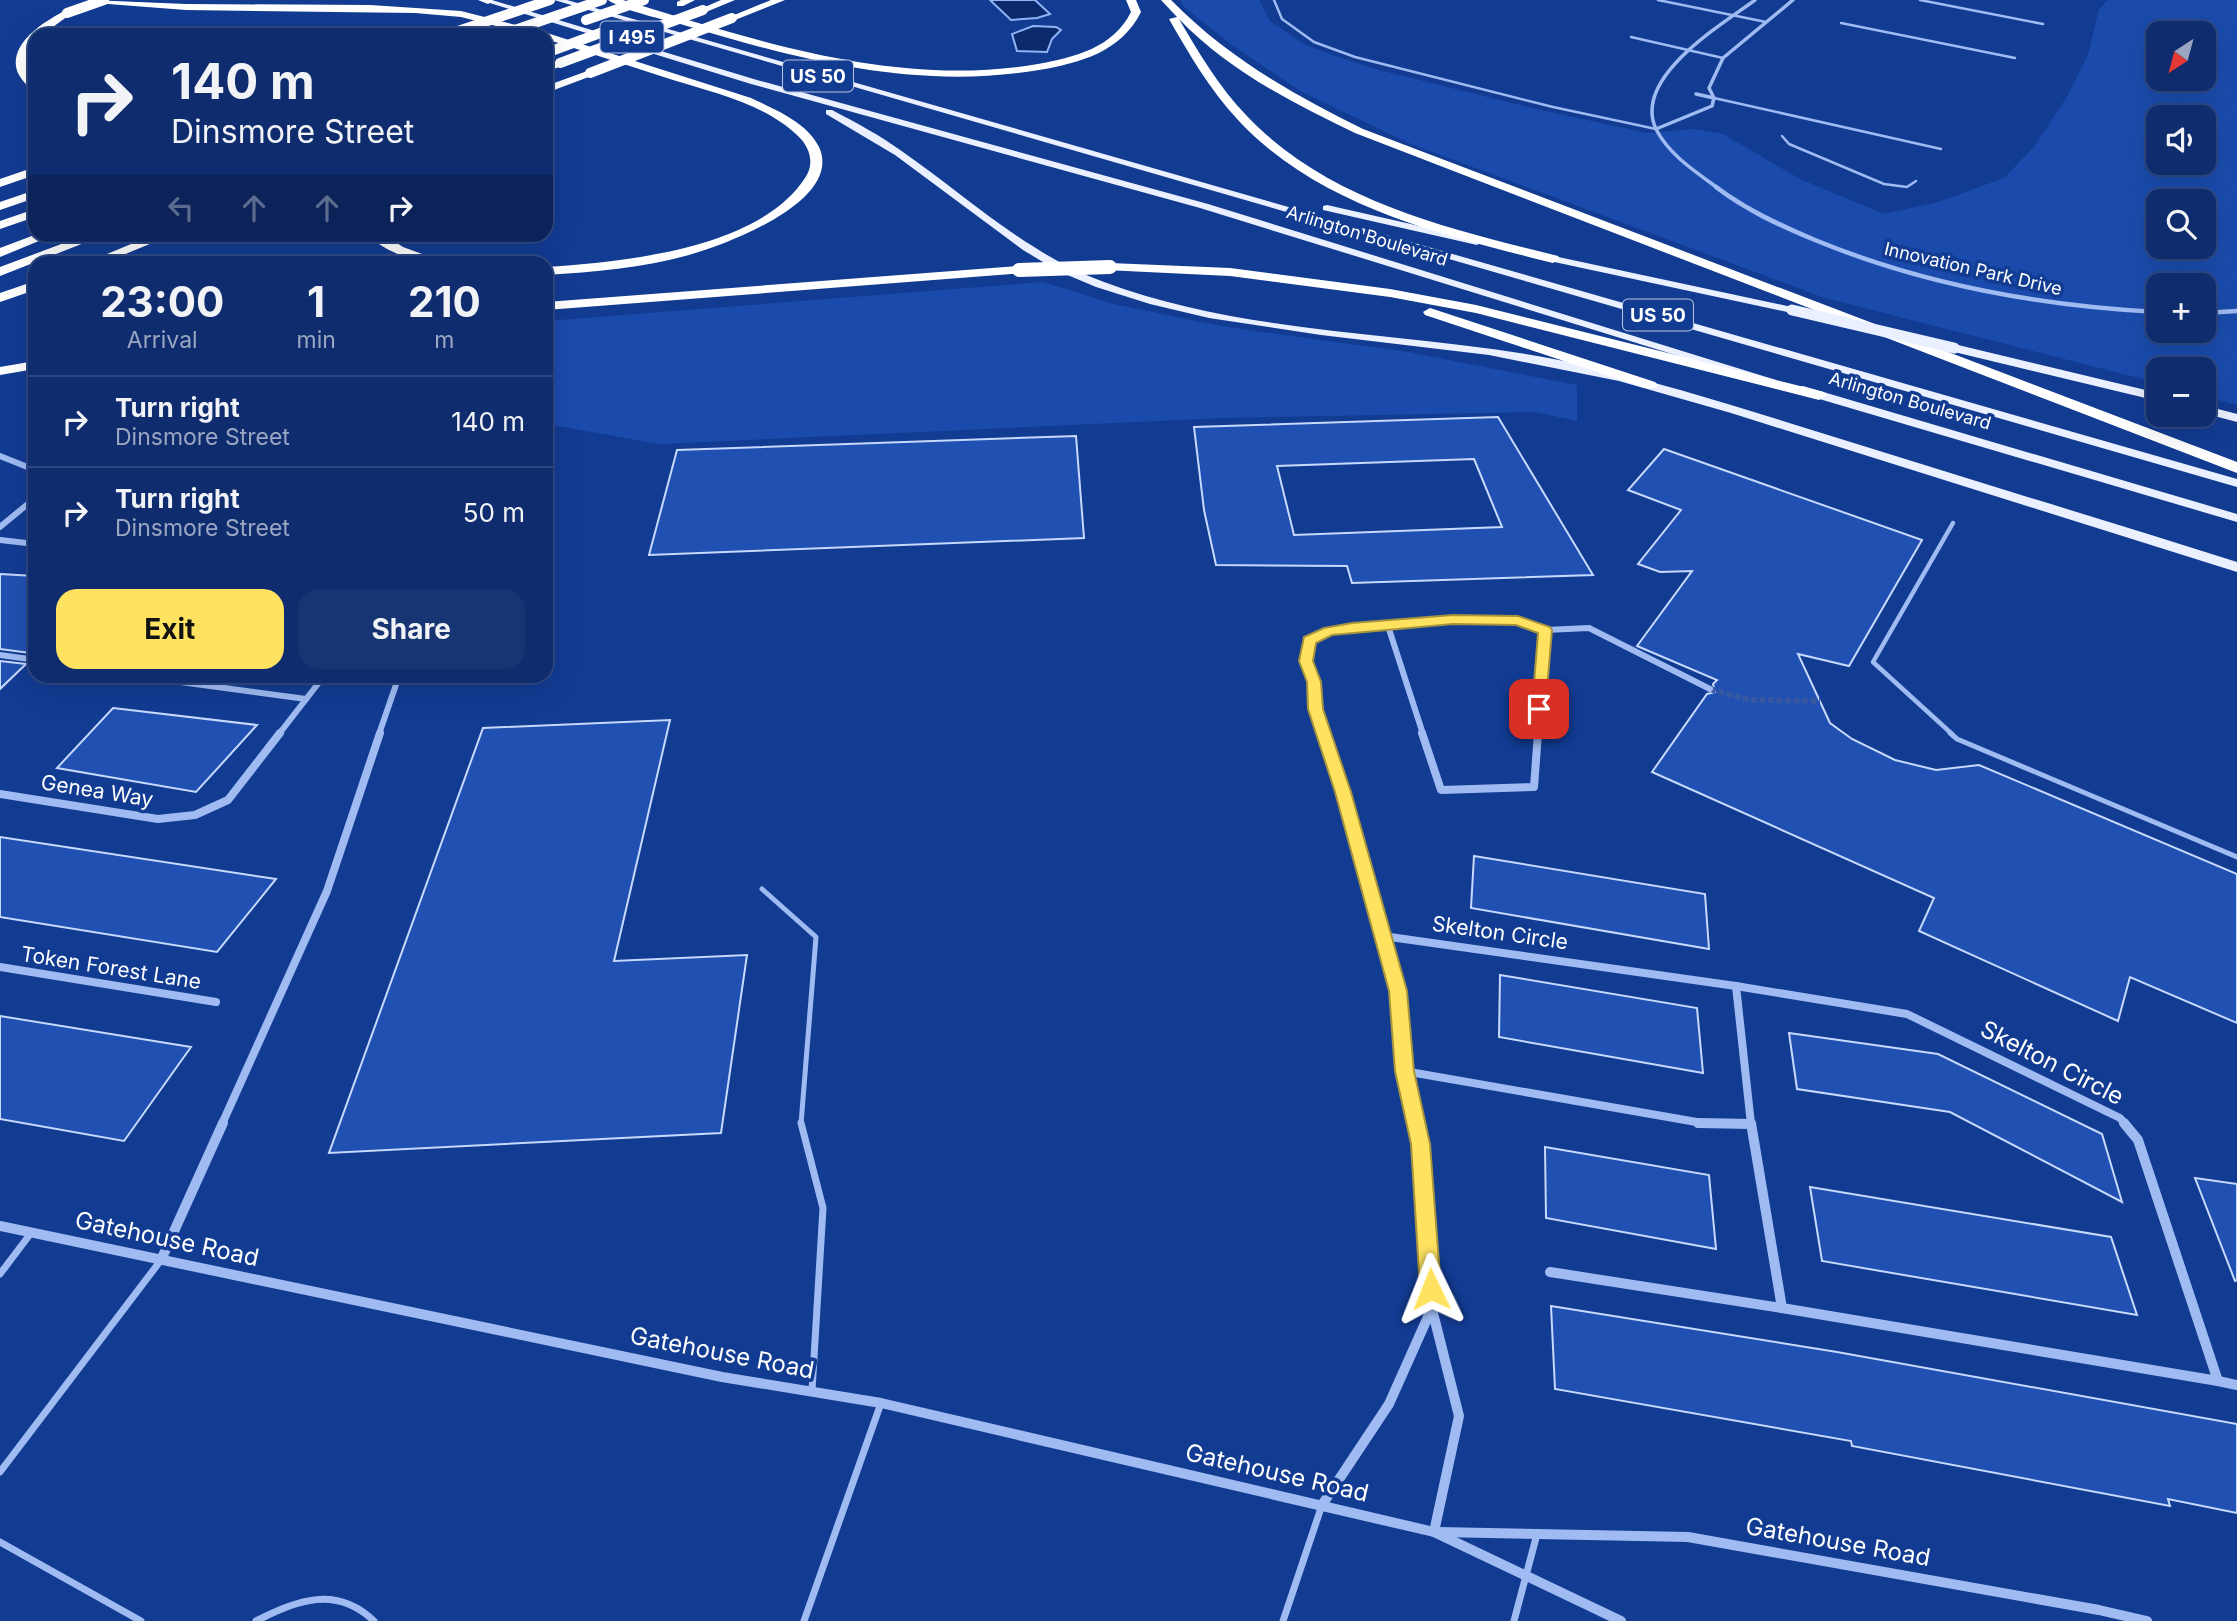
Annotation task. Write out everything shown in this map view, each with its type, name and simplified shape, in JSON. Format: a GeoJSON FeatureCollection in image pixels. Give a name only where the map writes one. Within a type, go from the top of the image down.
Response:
{"type":"FeatureCollection","features":[{"type":"Feature","properties":{"kind":"highway"},"geometry":{"type":"LineString","coordinates":[[42,28],[67,13],[101,0],[168,7],[440,12],[490,19],[521,28]]}},
{"type":"Feature","properties":{"kind":"highway"},"geometry":{"type":"LineString","coordinates":[[467,28],[550,0]]}},
{"type":"Feature","properties":{"kind":"highway","name":"I 495"},"geometry":{"type":"LineString","coordinates":[[520,28],[602,0]]}},
{"type":"Feature","properties":{"kind":"highway"},"geometry":{"type":"LineString","coordinates":[[613,0],[843,64],[947,76],[1035,69],[1093,52],[1114,41],[1132,22],[1136,12],[1131,0]]}},
{"type":"Feature","properties":{"kind":"highway","name":"I 495"},"geometry":{"type":"LineString","coordinates":[[553,32],[644,0]]}},
{"type":"Feature","properties":{"kind":"highway","name":"I 495"},"geometry":{"type":"LineString","coordinates":[[553,66],[730,0]]}},
{"type":"Feature","properties":{"kind":"highway"},"geometry":{"type":"LineString","coordinates":[[553,87],[780,0]]}},
{"type":"Feature","properties":{"kind":"highway"},"geometry":{"type":"LineString","coordinates":[[1165,0],[1191,49],[1251,127],[1310,174],[1413,220],[1553,259]]}},
{"type":"Feature","properties":{"kind":"highway"},"geometry":{"type":"LineString","coordinates":[[1165,0],[1204,38],[1244,70],[1284,94],[1359,131],[2237,468]]}},
{"type":"Feature","properties":{"kind":"highway","name":"I 495"},"geometry":{"type":"LineString","coordinates":[[553,50],[685,2]]}},
{"type":"Feature","properties":{"kind":"highway"},"geometry":{"type":"LineString","coordinates":[[28,37],[13,58],[13,67],[28,83]]}},
{"type":"Feature","properties":{"kind":"highway"},"geometry":{"type":"LineString","coordinates":[[553,38],[747,100],[771,112],[808,139],[818,160],[816,172],[795,200],[751,228],[721,240],[629,262],[553,270]]}},
{"type":"Feature","properties":{"kind":"highway"},"geometry":{"type":"LineString","coordinates":[[0,183],[28,173]]}},
{"type":"Feature","properties":{"kind":"highway"},"geometry":{"type":"LineString","coordinates":[[0,206],[28,196]]}},
{"type":"Feature","properties":{"kind":"highway"},"geometry":{"type":"LineString","coordinates":[[0,225],[28,215]]}},
{"type":"Feature","properties":{"kind":"highway"},"geometry":{"type":"LineString","coordinates":[[0,253],[29,242]]}},
{"type":"Feature","properties":{"kind":"highway"},"geometry":{"type":"LineString","coordinates":[[43,256],[80,242]]}},
{"type":"Feature","properties":{"kind":"highway"},"geometry":{"type":"LineString","coordinates":[[110,256],[147,242]]}},
{"type":"Feature","properties":{"kind":"highway"},"geometry":{"type":"LineString","coordinates":[[386,242],[398,250],[418,256]]}},
{"type":"Feature","properties":{"kind":"highway"},"geometry":{"type":"LineString","coordinates":[[0,272],[28,261]]}},
{"type":"Feature","properties":{"kind":"highway"},"geometry":{"type":"LineString","coordinates":[[553,305],[1019,270],[1110,267],[1230,272],[1390,293],[1476,309],[1819,395]]}},
{"type":"Feature","properties":{"kind":"highway"},"geometry":{"type":"LineString","coordinates":[[1333,286],[1437,314],[1650,385]]}},
{"type":"Feature","properties":{"kind":"highway"},"geometry":{"type":"LineString","coordinates":[[0,299],[28,288]]}},
{"type":"Feature","properties":{"kind":"highway"},"geometry":{"type":"LineString","coordinates":[[0,371],[28,366]]}},
{"type":"Feature","properties":{"kind":"main road","name":"Arlington Boulevard"},"geometry":{"type":"LineString","coordinates":[[485,0],[754,82],[1204,206],[1819,395],[2237,518]]}},
{"type":"Feature","properties":{"kind":"main road","name":"Arlington Boulevard"},"geometry":{"type":"LineString","coordinates":[[558,0],[2237,483]]}},
{"type":"Feature","properties":{"kind":"main road"},"geometry":{"type":"LineString","coordinates":[[754,82],[851,122],[904,157],[1018,245],[1062,269],[1102,285],[1159,302],[1237,319],[1542,360],[1650,385],[2237,566]]}},
{"type":"Feature","properties":{"kind":"main road"},"geometry":{"type":"LineString","coordinates":[[1080,149],[1300,202],[1792,310],[2146,394]]}},
{"type":"Feature","properties":{"kind":"main road"},"geometry":{"type":"LineString","coordinates":[[2216,412],[2237,418]]}},
{"type":"Feature","properties":{"kind":"street"},"geometry":{"type":"LineString","coordinates":[[1755,0],[1666,71],[1655,89],[1651,105],[1656,129],[1712,106],[1714,98],[1709,88],[1723,58],[1792,0]]}},
{"type":"Feature","properties":{"kind":"street"},"geometry":{"type":"LineString","coordinates":[[1696,94],[1714,98]]}},
{"type":"Feature","properties":{"kind":"street","name":"Innovation Park Drive"},"geometry":{"type":"LineString","coordinates":[[1656,129],[1697,174],[1748,209],[1779,225],[1854,255],[1991,291],[2092,308],[2146,311]]}},
{"type":"Feature","properties":{"kind":"street"},"geometry":{"type":"LineString","coordinates":[[2216,312],[2237,311]]}},
{"type":"Feature","properties":{"kind":"street"},"geometry":{"type":"LineString","coordinates":[[0,456],[28,467]]}},
{"type":"Feature","properties":{"kind":"street"},"geometry":{"type":"LineString","coordinates":[[0,527],[28,504]]}},
{"type":"Feature","properties":{"kind":"street"},"geometry":{"type":"LineString","coordinates":[[0,540],[28,543]]}},
{"type":"Feature","properties":{"kind":"street"},"geometry":{"type":"LineString","coordinates":[[1434,1532],[1459,1416],[1432,1309],[1420,1144],[1404,1071],[1398,991],[1331,752],[1315,709],[1314,682],[1306,661],[1309,640],[1329,631],[1453,619],[1518,620],[1545,630],[1588,628],[1710,689]]}},
{"type":"Feature","properties":{"kind":"street"},"geometry":{"type":"LineString","coordinates":[[1388,626],[1441,790],[1534,787],[1545,630]]}},
{"type":"Feature","properties":{"kind":"street"},"geometry":{"type":"LineString","coordinates":[[0,655],[28,659]]}},
{"type":"Feature","properties":{"kind":"street"},"geometry":{"type":"LineString","coordinates":[[188,683],[306,699],[319,683]]}},
{"type":"Feature","properties":{"kind":"street"},"geometry":{"type":"LineString","coordinates":[[161,1260],[327,891],[397,683]]}},
{"type":"Feature","properties":{"kind":"street","name":"Genea Way"},"geometry":{"type":"LineString","coordinates":[[0,794],[158,819],[195,815],[228,800],[306,699]]}},
{"type":"Feature","properties":{"kind":"street","name":"Skelton Circle"},"geometry":{"type":"LineString","coordinates":[[1383,936],[1736,986],[1907,1014],[2120,1118],[2138,1140],[2218,1381]]}},
{"type":"Feature","properties":{"kind":"street","name":"Token Forest Lane"},"geometry":{"type":"LineString","coordinates":[[0,967],[216,1003]]}},
{"type":"Feature","properties":{"kind":"street"},"geometry":{"type":"LineString","coordinates":[[1736,986],[1751,1124],[1782,1308]]}},
{"type":"Feature","properties":{"kind":"street"},"geometry":{"type":"LineString","coordinates":[[1404,1071],[1711,1125],[1751,1124]]}},
{"type":"Feature","properties":{"kind":"street","name":"Gatehouse Road"},"geometry":{"type":"LineString","coordinates":[[0,1226],[722,1377],[881,1403],[1434,1532],[1621,1621]]}},
{"type":"Feature","properties":{"kind":"street"},"geometry":{"type":"LineString","coordinates":[[1550,1272],[1782,1308],[2237,1385]]}},
{"type":"Feature","properties":{"kind":"street"},"geometry":{"type":"LineString","coordinates":[[1322,1505],[1389,1404],[1432,1309]]}},
{"type":"Feature","properties":{"kind":"street","name":"Gatehouse Road"},"geometry":{"type":"LineString","coordinates":[[1434,1532],[1688,1537],[2099,1610],[2147,1621]]}},
{"type":"Feature","properties":{"kind":"lane"},"geometry":{"type":"LineString","coordinates":[[1274,0],[1282,19],[1314,41],[1355,57],[1553,107],[1656,129]]}},
{"type":"Feature","properties":{"kind":"lane"},"geometry":{"type":"LineString","coordinates":[[1658,0],[1766,22]]}},
{"type":"Feature","properties":{"kind":"lane"},"geometry":{"type":"LineString","coordinates":[[1920,0],[2043,24]]}},
{"type":"Feature","properties":{"kind":"lane"},"geometry":{"type":"LineString","coordinates":[[1841,23],[2015,58]]}},
{"type":"Feature","properties":{"kind":"lane"},"geometry":{"type":"LineString","coordinates":[[1631,37],[1723,58]]}},
{"type":"Feature","properties":{"kind":"lane"},"geometry":{"type":"LineString","coordinates":[[1714,98],[1941,149]]}},
{"type":"Feature","properties":{"kind":"lane"},"geometry":{"type":"LineString","coordinates":[[1782,136],[1789,144],[1884,184],[1907,187],[1916,181]]}},
{"type":"Feature","properties":{"kind":"lane"},"geometry":{"type":"LineString","coordinates":[[1953,523],[1873,662],[1957,740],[2237,857]]}},
{"type":"Feature","properties":{"kind":"lane"},"geometry":{"type":"LineString","coordinates":[[762,889],[816,937],[801,1125],[823,1208],[812,1391]]}},
{"type":"Feature","properties":{"kind":"lane"},"geometry":{"type":"LineString","coordinates":[[0,1274],[31,1233]]}},
{"type":"Feature","properties":{"kind":"lane"},"geometry":{"type":"LineString","coordinates":[[0,1472],[161,1260]]}},
{"type":"Feature","properties":{"kind":"lane"},"geometry":{"type":"LineString","coordinates":[[804,1621],[820,1569],[881,1403]]}},
{"type":"Feature","properties":{"kind":"lane"},"geometry":{"type":"LineString","coordinates":[[1283,1621],[1322,1505]]}},
{"type":"Feature","properties":{"kind":"lane"},"geometry":{"type":"LineString","coordinates":[[1514,1621],[1537,1534]]}},
{"type":"Feature","properties":{"kind":"lane"},"geometry":{"type":"LineString","coordinates":[[0,1542],[141,1621]]}},
{"type":"Feature","properties":{"kind":"lane"},"geometry":{"type":"LineString","coordinates":[[256,1621],[287,1604],[321,1597],[350,1602],[374,1621]]}},
{"type":"Feature","properties":{"kind":"shaded area"},"geometry":{"type":"Polygon","coordinates":[[[990,0],[1035,0],[1050,14],[1011,20],[990,0]]]}},
{"type":"Feature","properties":{"kind":"shaded area"},"geometry":{"type":"Polygon","coordinates":[[[1180,0],[1259,0],[1270,21],[1304,44],[1375,69],[1532,108],[1647,133],[1695,129],[1723,134],[1800,179],[1884,214],[1938,202],[2004,178],[2034,147],[2068,95],[2088,55],[2099,9],[2108,0],[2237,0],[2237,405],[2216,399],[2216,357],[2146,357],[2146,380],[1825,298],[1411,144],[1300,91],[1232,45],[1184,7],[1180,0]]]}},
{"type":"Feature","properties":{"kind":"shaded area"},"geometry":{"type":"Polygon","coordinates":[[[1033,26],[1056,27],[1061,30],[1052,39],[1047,52],[1017,51],[1012,34],[1033,26]]]}},
{"type":"Feature","properties":{"kind":"shaded area"},"geometry":{"type":"Polygon","coordinates":[[[1043,282],[1114,304],[1220,326],[1408,352],[1577,385],[1577,421],[1535,412],[1223,418],[660,444],[553,425],[553,320],[1043,282]]]}},
{"type":"Feature","properties":{"kind":"building"},"geometry":{"type":"Polygon","coordinates":[[[1498,417],[1593,575],[1352,583],[1347,566],[1216,565],[1204,510],[1194,427],[1498,417]],[[1474,459],[1277,466],[1294,535],[1502,527],[1474,459]]]}},
{"type":"Feature","properties":{"kind":"building"},"geometry":{"type":"Polygon","coordinates":[[[1076,436],[1084,538],[649,555],[677,450],[1076,436]]]}},
{"type":"Feature","properties":{"kind":"building"},"geometry":{"type":"Polygon","coordinates":[[[1664,449],[1922,540],[1849,666],[1798,654],[1830,723],[1852,739],[1895,760],[1936,770],[1979,765],[2237,874],[2237,1023],[2130,977],[2118,1021],[1919,931],[1934,898],[1652,772],[1707,694],[1715,692],[1713,684],[1717,680],[1637,646],[1692,571],[1660,572],[1638,564],[1681,510],[1628,490],[1664,449]]]}},
{"type":"Feature","properties":{"kind":"building"},"geometry":{"type":"Polygon","coordinates":[[[0,574],[28,576],[28,653],[0,649],[0,574]]]}},
{"type":"Feature","properties":{"kind":"building"},"geometry":{"type":"Polygon","coordinates":[[[0,661],[26,664],[0,689],[0,661]]]}},
{"type":"Feature","properties":{"kind":"building"},"geometry":{"type":"Polygon","coordinates":[[[113,708],[257,725],[196,792],[57,768],[113,708]]]}},
{"type":"Feature","properties":{"kind":"building"},"geometry":{"type":"Polygon","coordinates":[[[670,720],[614,961],[747,955],[721,1133],[329,1153],[483,728],[670,720]]]}},
{"type":"Feature","properties":{"kind":"building"},"geometry":{"type":"Polygon","coordinates":[[[0,837],[276,879],[217,952],[0,917],[0,837]]]}},
{"type":"Feature","properties":{"kind":"building"},"geometry":{"type":"Polygon","coordinates":[[[1474,856],[1705,894],[1709,949],[1471,908],[1474,856]]]}},
{"type":"Feature","properties":{"kind":"building"},"geometry":{"type":"Polygon","coordinates":[[[1500,975],[1697,1008],[1703,1073],[1499,1037],[1500,975]]]}},
{"type":"Feature","properties":{"kind":"building"},"geometry":{"type":"Polygon","coordinates":[[[0,1016],[191,1047],[124,1141],[0,1119],[0,1016]]]}},
{"type":"Feature","properties":{"kind":"building"},"geometry":{"type":"Polygon","coordinates":[[[1789,1033],[1938,1054],[2102,1134],[2122,1202],[1950,1112],[1797,1089],[1789,1033]]]}},
{"type":"Feature","properties":{"kind":"building"},"geometry":{"type":"Polygon","coordinates":[[[1545,1147],[1709,1175],[1716,1249],[1546,1218],[1545,1147]]]}},
{"type":"Feature","properties":{"kind":"building"},"geometry":{"type":"Polygon","coordinates":[[[2195,1178],[2237,1184],[2235,1281],[2195,1178]]]}},
{"type":"Feature","properties":{"kind":"building"},"geometry":{"type":"Polygon","coordinates":[[[1810,1187],[2111,1237],[2137,1315],[1822,1261],[1810,1187]]]}},
{"type":"Feature","properties":{"kind":"building"},"geometry":{"type":"Polygon","coordinates":[[[1551,1306],[1837,1352],[2237,1424],[2237,1513],[2168,1499],[2170,1506],[1852,1446],[1851,1441],[1555,1389],[1551,1306]]]}},
{"type":"Feature","properties":{"kind":"tunnel"},"geometry":{"type":"LineString","coordinates":[[1710,689],[1749,700],[1820,701]]}},
{"type":"Feature","properties":{"kind":"route"},"geometry":{"type":"LineString","coordinates":[[1431,1289],[1420,1144],[1404,1071],[1398,991],[1343,792],[1315,709],[1314,682],[1306,661],[1309,640],[1329,631],[1352,628],[1453,619],[1518,620],[1545,630],[1539,709]]}}]}
